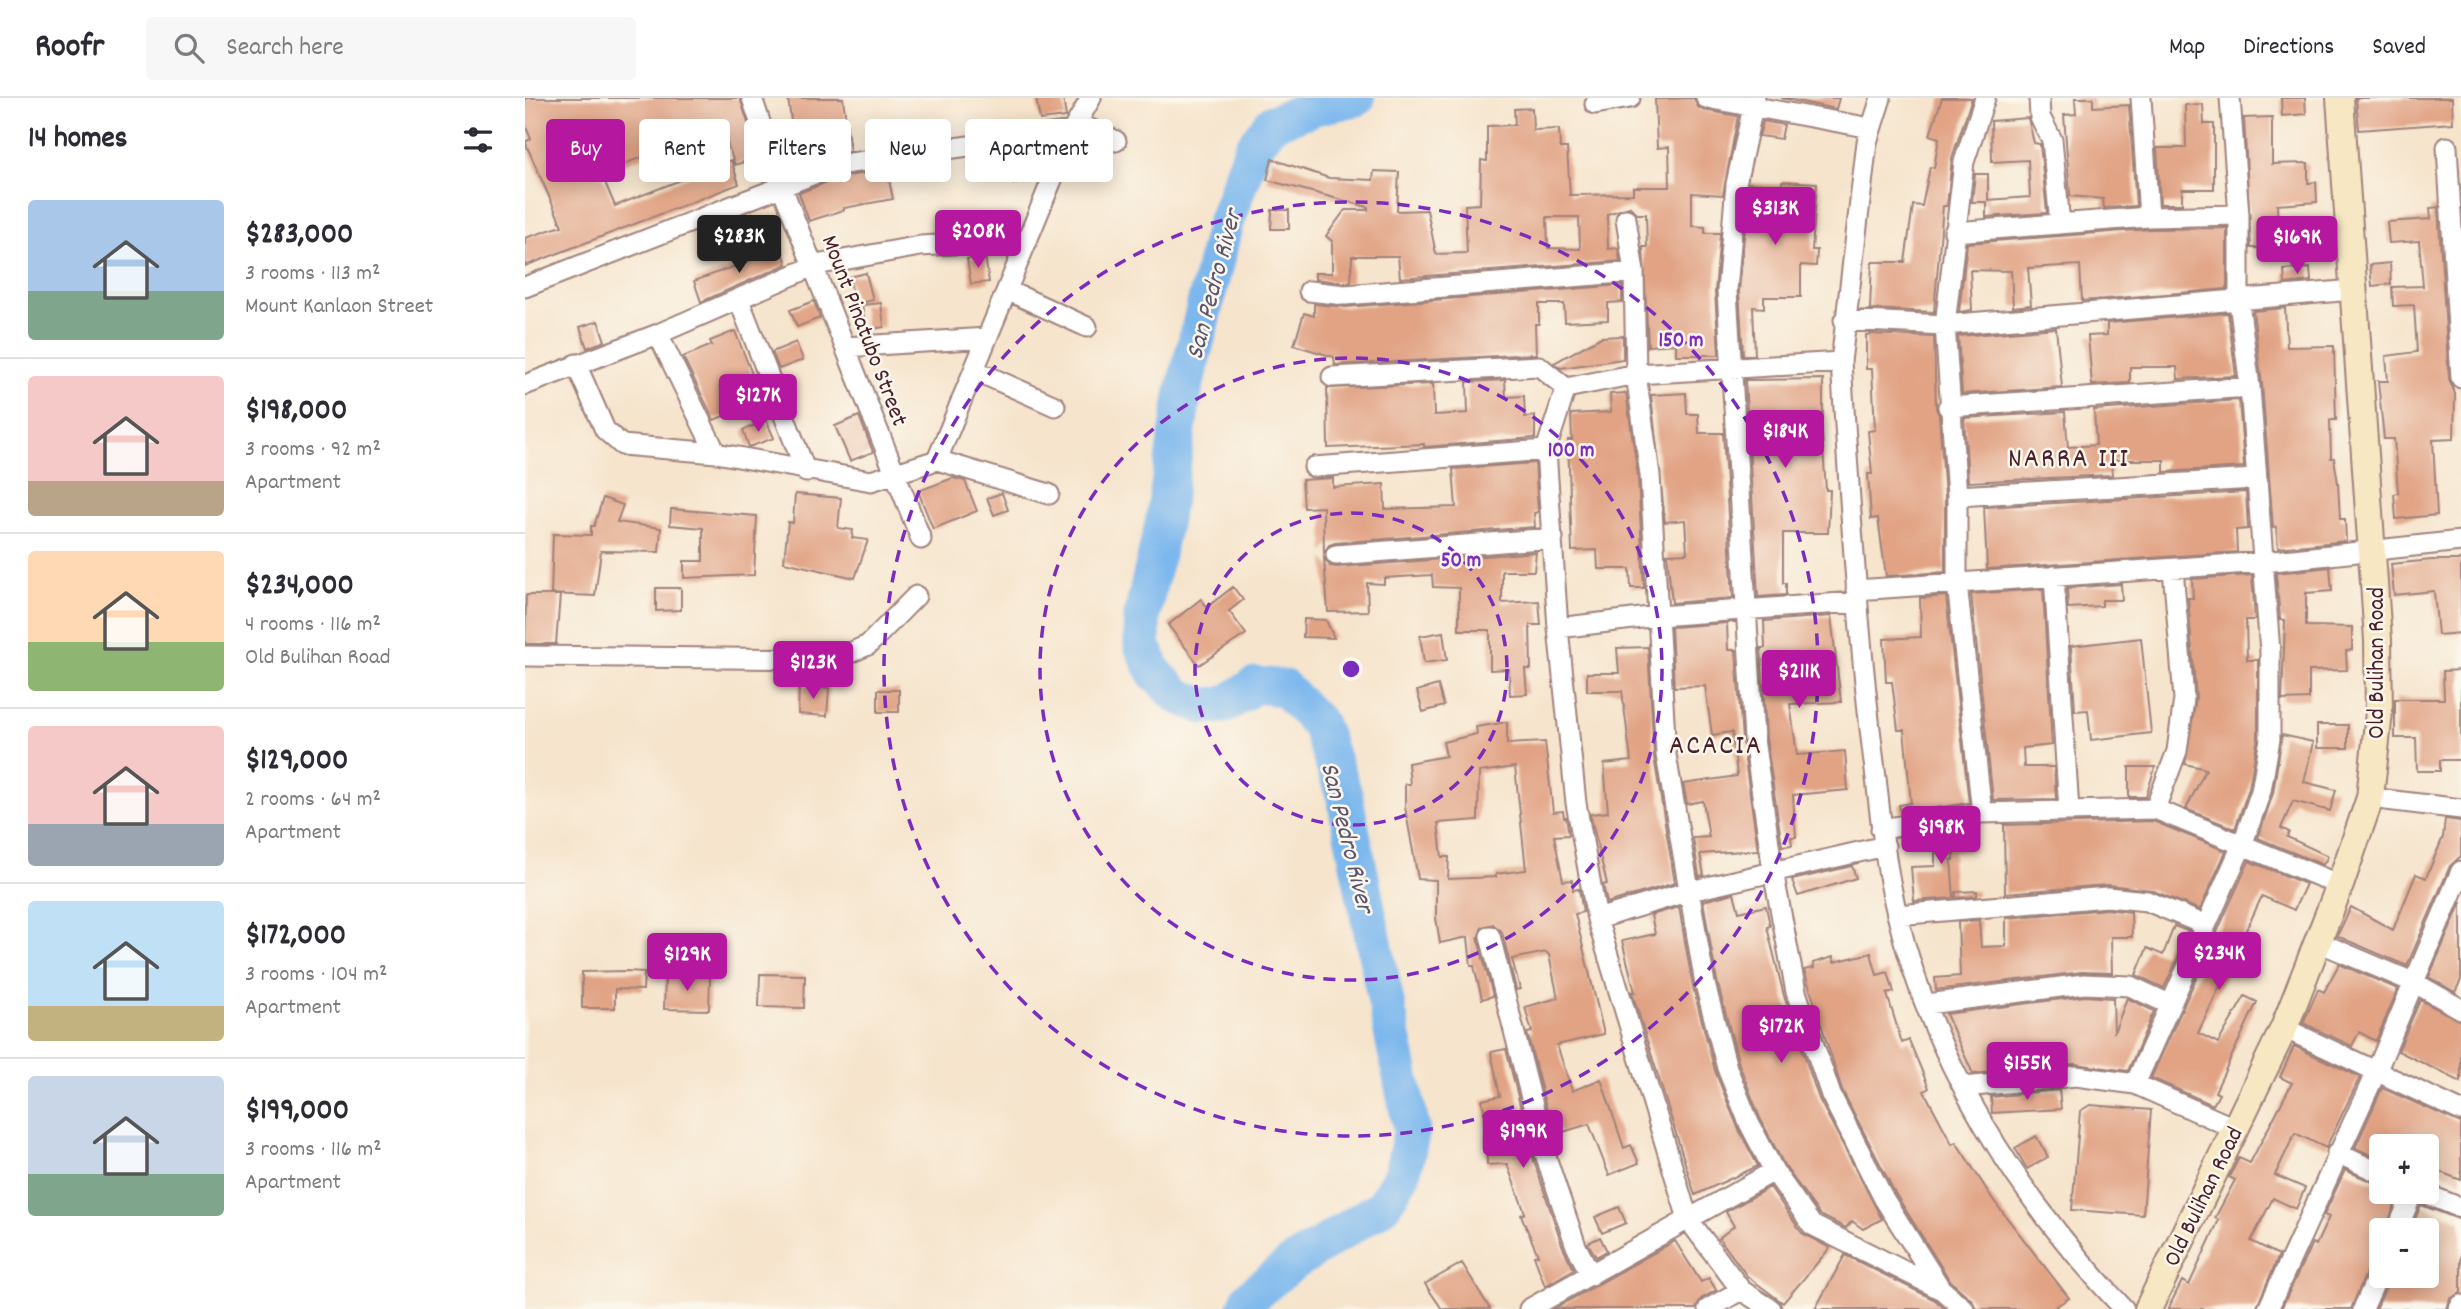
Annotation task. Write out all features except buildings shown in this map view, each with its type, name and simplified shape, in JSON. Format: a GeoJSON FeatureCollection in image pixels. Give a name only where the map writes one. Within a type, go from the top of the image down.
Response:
{"type":"FeatureCollection","features":[{"type":"Feature","properties":{"kind":"street","name":"Mount Pinatubo Street"},"geometry":{"type":"LineString","coordinates":[[752,98],[781,184],[816,265],[845,347],[921,539]]}},
{"type":"Feature","properties":{"kind":"street"},"geometry":{"type":"LineString","coordinates":[[1079,119],[1091,98]]}},
{"type":"Feature","properties":{"kind":"street"},"geometry":{"type":"LineString","coordinates":[[1595,104],[1630,98]]}},
{"type":"Feature","properties":{"kind":"street"},"geometry":{"type":"LineString","coordinates":[[1706,98],[1754,103],[1871,128]]}},
{"type":"Feature","properties":{"kind":"street"},"geometry":{"type":"LineString","coordinates":[[1881,98],[1871,128],[1844,320],[1841,362],[1856,596],[1883,837],[1897,915],[1937,1034],[1990,1138],[2028,1194],[2124,1309]]}},
{"type":"Feature","properties":{"kind":"street"},"geometry":{"type":"LineString","coordinates":[[1982,813],[1957,583],[1957,496],[1948,407],[1945,325],[1954,232],[1965,162],[1985,98]]}},
{"type":"Feature","properties":{"kind":"street"},"geometry":{"type":"LineString","coordinates":[[2039,98],[2040,117],[2052,141],[2060,224]]}},
{"type":"Feature","properties":{"kind":"street"},"geometry":{"type":"LineString","coordinates":[[2141,98],[2149,216]]}},
{"type":"Feature","properties":{"kind":"street"},"geometry":{"type":"LineString","coordinates":[[2135,1084],[2243,843],[2261,791],[2270,739],[2270,652],[2250,387],[2239,302],[2239,215],[2230,98]]}},
{"type":"Feature","properties":{"kind":"street","name":"Old Bulihan Road"},"geometry":{"type":"LineString","coordinates":[[2148,1309],[2284,1028],[2340,885],[2369,798],[2379,712],[2374,553],[2340,98]]}},
{"type":"Feature","properties":{"kind":"street"},"geometry":{"type":"LineString","coordinates":[[1754,103],[1736,184],[1727,291],[1729,367],[1753,739],[1773,871],[1796,992],[1831,1096],[1884,1199],[1941,1289]]}},
{"type":"Feature","properties":{"kind":"street"},"geometry":{"type":"LineString","coordinates":[[525,287],[837,164],[965,144]]}},
{"type":"Feature","properties":{"kind":"street"},"geometry":{"type":"LineString","coordinates":[[2447,147],[2461,378]]}},
{"type":"Feature","properties":{"kind":"street"},"geometry":{"type":"LineString","coordinates":[[937,460],[1052,182]]}},
{"type":"Feature","properties":{"kind":"street"},"geometry":{"type":"LineString","coordinates":[[1954,232],[2149,216],[2239,215]]}},
{"type":"Feature","properties":{"kind":"street"},"geometry":{"type":"LineString","coordinates":[[1626,219],[1634,272],[1636,374],[1650,475],[1666,755],[1705,984],[1727,1068],[1749,1123],[1774,1171],[1812,1225],[1941,1289],[1964,1309]]}},
{"type":"Feature","properties":{"kind":"street"},"geometry":{"type":"LineString","coordinates":[[525,385],[658,334],[816,265],[920,246],[1027,240]]}},
{"type":"Feature","properties":{"kind":"street"},"geometry":{"type":"LineString","coordinates":[[1308,291],[1346,295],[1634,272]]}},
{"type":"Feature","properties":{"kind":"street"},"geometry":{"type":"LineString","coordinates":[[1007,290],[1087,327]]}},
{"type":"Feature","properties":{"kind":"street"},"geometry":{"type":"LineString","coordinates":[[1844,320],[1945,325],[2239,302],[2353,290]]}},
{"type":"Feature","properties":{"kind":"street"},"geometry":{"type":"LineString","coordinates":[[739,300],[806,472]]}},
{"type":"Feature","properties":{"kind":"street"},"geometry":{"type":"LineString","coordinates":[[658,334],[716,453]]}},
{"type":"Feature","properties":{"kind":"street"},"geometry":{"type":"LineString","coordinates":[[845,347],[988,338]]}},
{"type":"Feature","properties":{"kind":"street"},"geometry":{"type":"LineString","coordinates":[[1566,388],[1636,374],[1841,362]]}},
{"type":"Feature","properties":{"kind":"street"},"geometry":{"type":"LineString","coordinates":[[576,364],[605,430],[622,444],[716,453],[806,472],[871,481],[937,460],[1049,494]]}},
{"type":"Feature","properties":{"kind":"street"},"geometry":{"type":"LineString","coordinates":[[1332,377],[1539,366],[1566,388]]}},
{"type":"Feature","properties":{"kind":"street"},"geometry":{"type":"LineString","coordinates":[[974,370],[1055,406]]}},
{"type":"Feature","properties":{"kind":"street"},"geometry":{"type":"LineString","coordinates":[[1948,407],[2250,387]]}},
{"type":"Feature","properties":{"kind":"street"},"geometry":{"type":"LineString","coordinates":[[1566,388],[1546,450],[1558,628],[1576,803],[1597,919],[1688,1219],[1741,1290],[1771,1309]]}},
{"type":"Feature","properties":{"kind":"street"},"geometry":{"type":"LineString","coordinates":[[1314,467],[1546,450]]}},
{"type":"Feature","properties":{"kind":"street"},"geometry":{"type":"LineString","coordinates":[[1957,496],[2255,479]]}},
{"type":"Feature","properties":{"kind":"street"},"geometry":{"type":"LineString","coordinates":[[1336,555],[1553,538]]}},
{"type":"Feature","properties":{"kind":"street"},"geometry":{"type":"LineString","coordinates":[[1558,628],[1957,583],[2374,553],[2461,541]]}},
{"type":"Feature","properties":{"kind":"street"},"geometry":{"type":"LineString","coordinates":[[2155,809],[2177,751],[2184,699],[2173,569]]}},
{"type":"Feature","properties":{"kind":"street"},"geometry":{"type":"LineString","coordinates":[[2054,576],[2069,811]]}},
{"type":"Feature","properties":{"kind":"street"},"geometry":{"type":"LineString","coordinates":[[525,656],[836,659],[868,645],[916,596]]}},
{"type":"Feature","properties":{"kind":"street"},"geometry":{"type":"LineString","coordinates":[[2369,798],[2461,809]]}},
{"type":"Feature","properties":{"kind":"street"},"geometry":{"type":"LineString","coordinates":[[1597,919],[1690,891],[1773,871],[1883,837],[1982,813],[2155,809],[2340,885]]}},
{"type":"Feature","properties":{"kind":"street"},"geometry":{"type":"LineString","coordinates":[[2268,1309],[2376,1072],[2461,871]]}},
{"type":"Feature","properties":{"kind":"street"},"geometry":{"type":"LineString","coordinates":[[1897,915],[2107,897],[2147,901],[2205,925]]}},
{"type":"Feature","properties":{"kind":"street"},"geometry":{"type":"LineString","coordinates":[[1490,936],[1546,1157],[1576,1246],[1591,1275]]}},
{"type":"Feature","properties":{"kind":"street"},"geometry":{"type":"LineString","coordinates":[[2316,942],[2415,983],[2461,1009]]}},
{"type":"Feature","properties":{"kind":"street"},"geometry":{"type":"LineString","coordinates":[[1927,1004],[2084,984],[2130,986],[2169,1004]]}},
{"type":"Feature","properties":{"kind":"street"},"geometry":{"type":"LineString","coordinates":[[2284,1028],[2461,1111]]}},
{"type":"Feature","properties":{"kind":"street"},"geometry":{"type":"LineString","coordinates":[[1964,1087],[2076,1076],[2135,1084],[2234,1129]]}},
{"type":"Feature","properties":{"kind":"street"},"geometry":{"type":"LineString","coordinates":[[2337,1153],[2369,1168]]}},
{"type":"Feature","properties":{"kind":"street"},"geometry":{"type":"LineString","coordinates":[[1529,1309],[1774,1171]]}},
{"type":"Feature","properties":{"kind":"street"},"geometry":{"type":"LineString","coordinates":[[2439,1199],[2461,1208]]}},
{"type":"Feature","properties":{"kind":"street"},"geometry":{"type":"LineString","coordinates":[[2363,1309],[2372,1288]]}},
{"type":"Feature","properties":{"kind":"street"},"geometry":{"type":"LineString","coordinates":[[1708,1309],[1741,1290]]}},
{"type":"Feature","properties":{"kind":"waterway","name":"San Pedro River"},"geometry":{"type":"LineString","coordinates":[[1245,1309],[1250,1297],[1290,1265],[1383,1206],[1402,1174],[1412,1131],[1344,794],[1319,724],[1284,688],[1255,685],[1225,705],[1204,706],[1178,696],[1155,673],[1142,645],[1142,615],[1163,524],[1184,391],[1225,223],[1252,149],[1272,123],[1315,107],[1357,98]]}},
{"type":"Feature","properties":{"kind":"district","name":"NARRA III"},"geometry":{"type":"Point","coordinates":[2069,456]}},
{"type":"Feature","properties":{"kind":"district","name":"ACACIA"},"geometry":{"type":"Point","coordinates":[1716,743]}}]}
